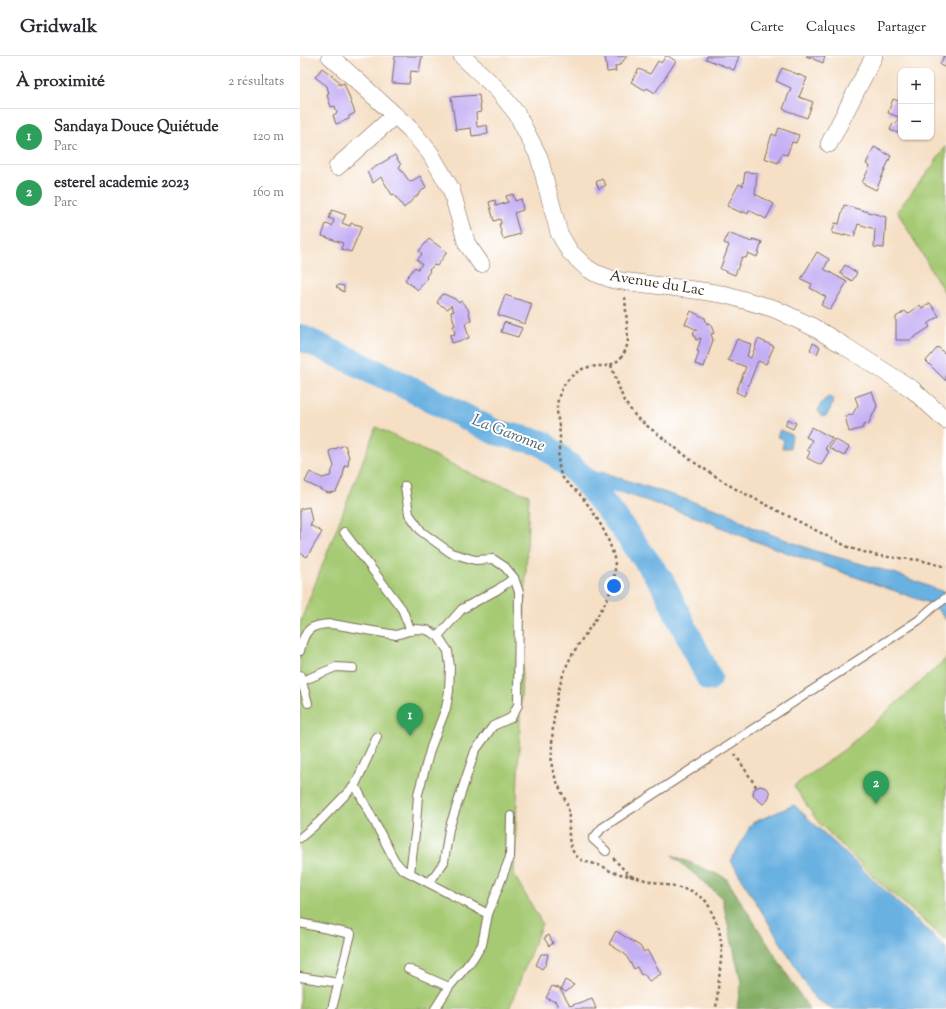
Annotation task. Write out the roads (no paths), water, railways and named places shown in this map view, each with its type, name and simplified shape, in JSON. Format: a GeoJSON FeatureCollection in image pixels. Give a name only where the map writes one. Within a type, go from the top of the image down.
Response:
{"type":"FeatureCollection","features":[{"type":"Feature","properties":{"kind":"street"},"geometry":{"type":"LineString","coordinates":[[330,56],[410,129],[430,153],[451,189],[467,244],[481,264]]}},
{"type":"Feature","properties":{"kind":"street","name":"Avenue du Lac"},"geometry":{"type":"LineString","coordinates":[[462,56],[498,89],[517,114],[539,158],[559,233],[570,252],[578,261],[595,273],[604,277],[721,294],[775,309],[813,327],[912,389],[946,420]]}},
{"type":"Feature","properties":{"kind":"street"},"geometry":{"type":"LineString","coordinates":[[829,144],[874,56]]}},
{"type":"Feature","properties":{"kind":"street"},"geometry":{"type":"LineString","coordinates":[[337,167],[395,115]]}},
{"type":"Feature","properties":{"kind":"lane"},"geometry":{"type":"LineString","coordinates":[[406,486],[409,514],[422,532],[451,553],[475,560],[493,559],[505,567],[514,578],[519,592],[518,705],[511,718],[493,726],[475,751],[449,829],[444,862],[429,882]]}},
{"type":"Feature","properties":{"kind":"lane"},"geometry":{"type":"LineString","coordinates":[[344,532],[402,609],[411,631]]}},
{"type":"Feature","properties":{"kind":"lane"},"geometry":{"type":"LineString","coordinates":[[438,636],[462,609],[497,590],[514,578]]}},
{"type":"Feature","properties":{"kind":"lane"},"geometry":{"type":"LineString","coordinates":[[606,851],[593,840],[602,828],[919,620],[946,598]]}},
{"type":"Feature","properties":{"kind":"lane"},"geometry":{"type":"LineString","coordinates":[[300,651],[302,640],[308,630],[316,625],[332,624],[396,635],[415,629],[427,630],[438,636],[448,651],[450,667],[449,691],[446,708],[431,747],[418,794],[416,826],[410,873]]}},
{"type":"Feature","properties":{"kind":"lane"},"geometry":{"type":"LineString","coordinates":[[308,703],[301,678],[336,667],[353,668]]}},
{"type":"Feature","properties":{"kind":"lane"},"geometry":{"type":"LineString","coordinates":[[300,838],[319,822],[356,785],[378,737]]}},
{"type":"Feature","properties":{"kind":"lane"},"geometry":{"type":"LineString","coordinates":[[356,785],[395,861],[402,869],[488,914]]}},
{"type":"Feature","properties":{"kind":"lane"},"geometry":{"type":"LineString","coordinates":[[435,1009],[449,987],[471,961],[482,945],[488,914],[510,857],[511,816]]}},
{"type":"Feature","properties":{"kind":"lane"},"geometry":{"type":"LineString","coordinates":[[300,923],[352,934],[332,1009]]}},
{"type":"Feature","properties":{"kind":"lane"},"geometry":{"type":"LineString","coordinates":[[408,968],[449,987]]}},
{"type":"Feature","properties":{"kind":"lane"},"geometry":{"type":"LineString","coordinates":[[300,977],[339,983]]}},
{"type":"Feature","properties":{"kind":"water"},"geometry":{"type":"Polygon","coordinates":[[[829,397],[833,399],[831,408],[826,416],[821,416],[818,411],[820,406],[823,401],[829,397]]]}},
{"type":"Feature","properties":{"kind":"water"},"geometry":{"type":"Polygon","coordinates":[[[780,430],[792,435],[790,448],[782,448],[784,440],[777,436],[780,430]]]}},
{"type":"Feature","properties":{"kind":"water"},"geometry":{"type":"Polygon","coordinates":[[[601,472],[728,513],[752,527],[815,551],[894,573],[946,593],[946,620],[937,609],[926,602],[749,539],[702,519],[596,484],[601,472]]]}},
{"type":"Feature","properties":{"kind":"water"},"geometry":{"type":"Polygon","coordinates":[[[699,632],[705,645],[712,676],[705,680],[687,657],[679,642],[699,632]]]}},
{"type":"Feature","properties":{"kind":"water"},"geometry":{"type":"Polygon","coordinates":[[[794,805],[946,948],[946,1009],[834,1009],[815,999],[731,861],[752,823],[794,805]]]}},
{"type":"Feature","properties":{"kind":"waterway","name":"La Garonne"},"geometry":{"type":"LineString","coordinates":[[300,337],[401,384],[495,432],[542,443],[579,474],[613,515],[662,582],[709,678]]}},
{"type":"Feature","properties":{"kind":"waterway"},"geometry":{"type":"LineString","coordinates":[[579,474],[617,486]]}},
{"type":"Feature","properties":{"kind":"place","name":"Sandaya Douce Quiétude"},"geometry":{"type":"Point","coordinates":[410,736]}},
{"type":"Feature","properties":{"kind":"place","name":"esterel academie 2023"},"geometry":{"type":"Point","coordinates":[876,804]}}]}
